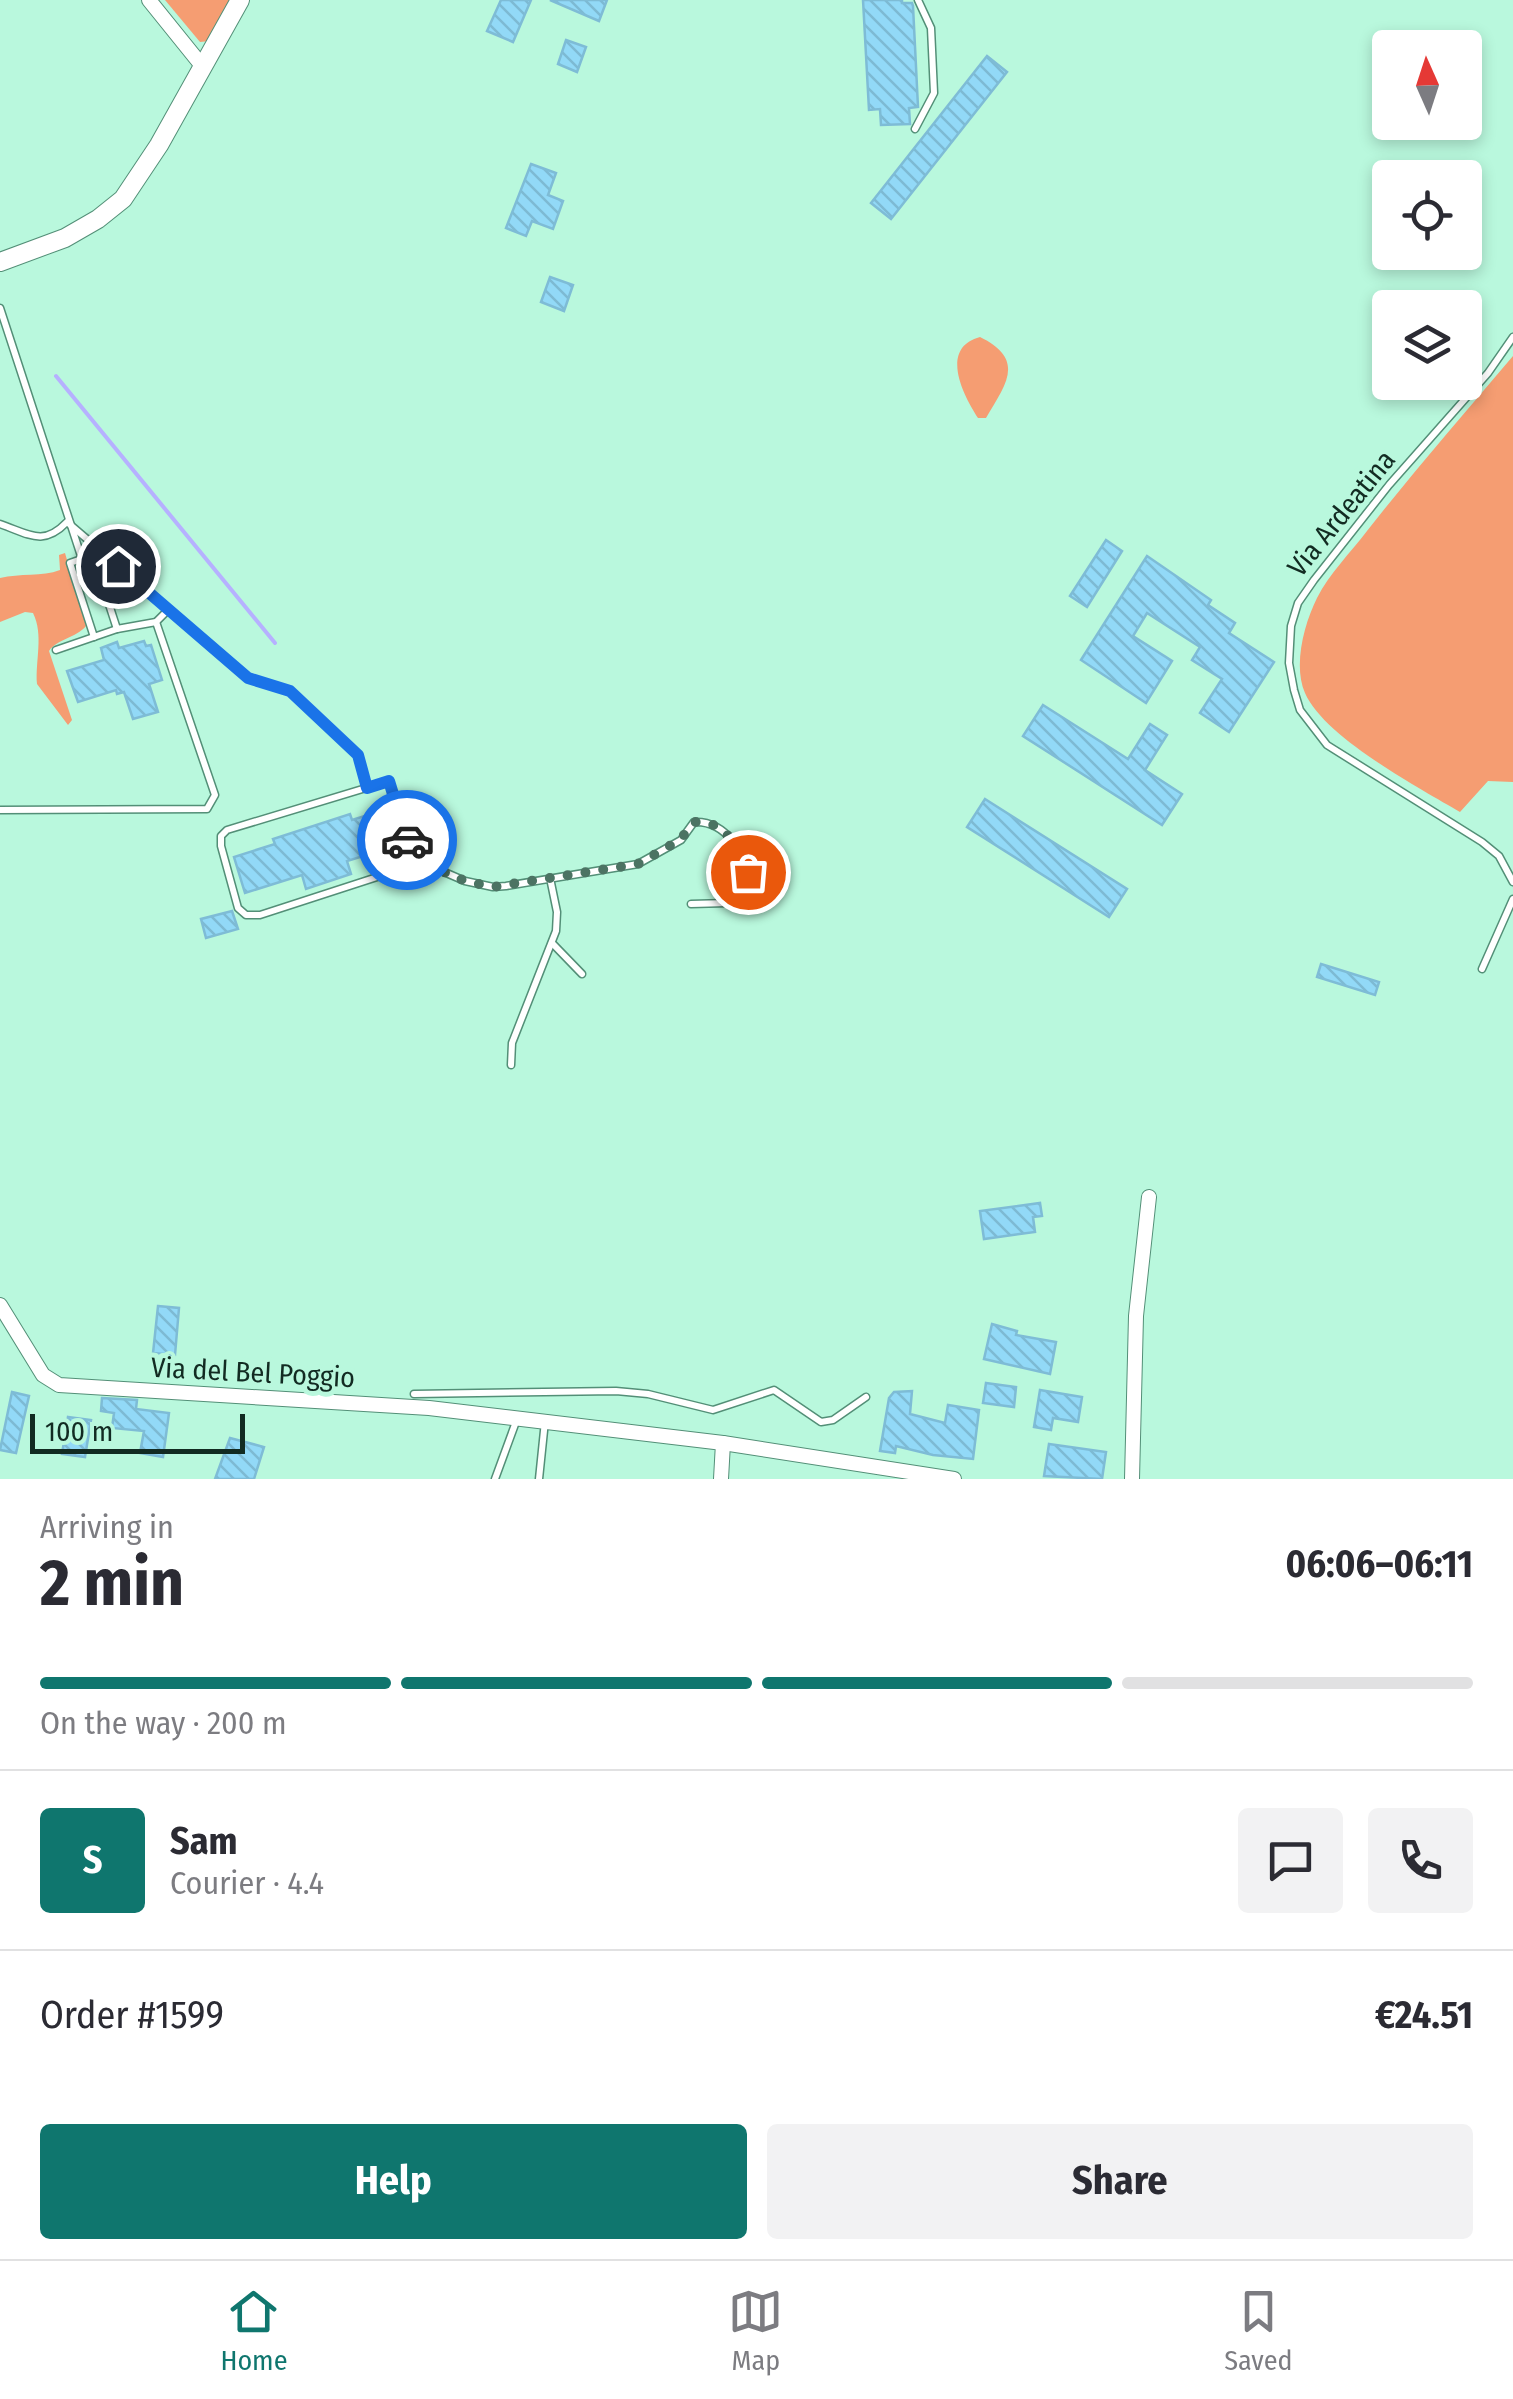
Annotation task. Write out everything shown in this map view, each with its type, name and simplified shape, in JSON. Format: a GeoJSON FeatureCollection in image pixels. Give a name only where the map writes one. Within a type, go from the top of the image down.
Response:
{"type":"FeatureCollection","features":[{"type":"Feature","properties":{"kind":"street"},"geometry":{"type":"LineString","coordinates":[[149,0],[202,68]]}},
{"type":"Feature","properties":{"kind":"street"},"geometry":{"type":"LineString","coordinates":[[0,262],[65,238],[98,220],[123,199],[136,183],[240,0]]}},
{"type":"Feature","properties":{"kind":"street"},"geometry":{"type":"LineString","coordinates":[[1132,1479],[1136,1316],[1148,1197]]}},
{"type":"Feature","properties":{"kind":"street","name":"Via del Bel Poggio"},"geometry":{"type":"LineString","coordinates":[[0,1305],[42,1376],[59,1385],[518,1416],[722,1442],[954,1479]]}},
{"type":"Feature","properties":{"kind":"street"},"geometry":{"type":"LineString","coordinates":[[721,1479],[722,1442]]}},
{"type":"Feature","properties":{"kind":"lane"},"geometry":{"type":"LineString","coordinates":[[915,128],[934,94],[931,28],[918,0]]}},
{"type":"Feature","properties":{"kind":"lane"},"geometry":{"type":"LineString","coordinates":[[0,308],[82,559]]}},
{"type":"Feature","properties":{"kind":"lane","name":"Via Ardeatina"},"geometry":{"type":"LineString","coordinates":[[1513,337],[1488,372],[1389,485],[1298,603],[1291,626],[1288,664],[1300,710],[1327,745],[1482,842],[1498,856],[1513,882]]}},
{"type":"Feature","properties":{"kind":"lane"},"geometry":{"type":"LineString","coordinates":[[0,524],[44,538],[54,535],[67,522]]}},
{"type":"Feature","properties":{"kind":"lane"},"geometry":{"type":"LineString","coordinates":[[67,522],[248,678],[290,691],[358,755],[367,788]]}},
{"type":"Feature","properties":{"kind":"lane"},"geometry":{"type":"LineString","coordinates":[[94,637],[70,563],[93,556],[117,629]]}},
{"type":"Feature","properties":{"kind":"lane"},"geometry":{"type":"LineString","coordinates":[[56,650],[117,629],[156,622],[168,609]]}},
{"type":"Feature","properties":{"kind":"lane"},"geometry":{"type":"LineString","coordinates":[[0,810],[208,809],[212,805],[215,796],[156,622]]}},
{"type":"Feature","properties":{"kind":"lane"},"geometry":{"type":"LineString","coordinates":[[389,781],[414,859],[411,866],[260,915],[246,915],[238,908],[220,846],[221,836],[227,830],[389,781]]}},
{"type":"Feature","properties":{"kind":"lane"},"geometry":{"type":"LineString","coordinates":[[414,859],[465,881],[493,887],[638,864],[680,840],[694,822],[704,821],[723,829],[734,842],[763,902],[691,904]]}},
{"type":"Feature","properties":{"kind":"lane"},"geometry":{"type":"LineString","coordinates":[[511,1065],[512,1042],[552,943],[557,912],[550,878]]}},
{"type":"Feature","properties":{"kind":"lane"},"geometry":{"type":"LineString","coordinates":[[1482,969],[1513,899]]}},
{"type":"Feature","properties":{"kind":"lane"},"geometry":{"type":"LineString","coordinates":[[552,943],[582,974]]}},
{"type":"Feature","properties":{"kind":"lane"},"geometry":{"type":"LineString","coordinates":[[414,1394],[616,1391],[712,1410],[774,1390],[821,1422],[833,1420],[866,1397]]}},
{"type":"Feature","properties":{"kind":"lane"},"geometry":{"type":"LineString","coordinates":[[496,1479],[518,1416]]}},
{"type":"Feature","properties":{"kind":"lane"},"geometry":{"type":"LineString","coordinates":[[539,1479],[545,1420]]}},
{"type":"Feature","properties":{"kind":"shaded area"},"geometry":{"type":"Polygon","coordinates":[[[165,0],[230,0],[210,41],[200,42],[165,0]]]}},
{"type":"Feature","properties":{"kind":"shaded area"},"geometry":{"type":"Polygon","coordinates":[[[980,337],[995,346],[1008,364],[1005,384],[986,418],[978,418],[966,397],[957,361],[960,351],[980,337]]]}},
{"type":"Feature","properties":{"kind":"shaded area"},"geometry":{"type":"Polygon","coordinates":[[[1513,356],[1513,782],[1488,781],[1460,812],[1374,760],[1331,727],[1305,693],[1300,658],[1308,620],[1328,580],[1476,400],[1482,400],[1482,393],[1513,356]]]}},
{"type":"Feature","properties":{"kind":"shaded area"},"geometry":{"type":"Polygon","coordinates":[[[65,553],[86,626],[49,651],[72,720],[68,725],[37,684],[39,639],[33,613],[25,612],[0,622],[0,578],[60,570],[59,555],[65,553]]]}},
{"type":"Feature","properties":{"kind":"building"},"geometry":{"type":"Polygon","coordinates":[[[501,0],[531,0],[513,42],[487,31],[501,0]]]}},
{"type":"Feature","properties":{"kind":"building"},"geometry":{"type":"Polygon","coordinates":[[[550,0],[607,0],[599,21],[550,0]]]}},
{"type":"Feature","properties":{"kind":"building"},"geometry":{"type":"Polygon","coordinates":[[[863,0],[912,3],[918,107],[909,108],[910,124],[881,125],[880,109],[869,110],[863,0]]]}},
{"type":"Feature","properties":{"kind":"building"},"geometry":{"type":"Polygon","coordinates":[[[566,40],[586,47],[577,72],[558,64],[566,40]]]}},
{"type":"Feature","properties":{"kind":"building"},"geometry":{"type":"Polygon","coordinates":[[[987,56],[1007,72],[891,219],[871,203],[987,56]]]}},
{"type":"Feature","properties":{"kind":"building"},"geometry":{"type":"Polygon","coordinates":[[[531,164],[556,173],[548,195],[563,201],[553,229],[532,221],[526,236],[506,228],[531,164]]]}},
{"type":"Feature","properties":{"kind":"building"},"geometry":{"type":"Polygon","coordinates":[[[550,277],[573,285],[564,311],[541,302],[550,277]]]}},
{"type":"Feature","properties":{"kind":"building"},"geometry":{"type":"Polygon","coordinates":[[[1106,540],[1122,551],[1087,607],[1070,596],[1106,540]]]}},
{"type":"Feature","properties":{"kind":"building"},"geometry":{"type":"Polygon","coordinates":[[[1147,556],[1211,600],[1208,605],[1235,623],[1229,633],[1274,662],[1229,732],[1200,713],[1222,679],[1192,660],[1200,647],[1147,613],[1133,636],[1172,661],[1146,703],[1081,660],[1147,556]]]}},
{"type":"Feature","properties":{"kind":"building"},"geometry":{"type":"Polygon","coordinates":[[[144,641],[146,646],[151,645],[162,680],[149,684],[158,712],[133,719],[124,692],[117,694],[116,690],[78,702],[67,671],[104,660],[101,648],[117,642],[119,648],[144,641]]]}},
{"type":"Feature","properties":{"kind":"building"},"geometry":{"type":"Polygon","coordinates":[[[1043,705],[1128,759],[1150,724],[1167,735],[1145,770],[1182,794],[1162,825],[1023,736],[1043,705]]]}},
{"type":"Feature","properties":{"kind":"building"},"geometry":{"type":"Polygon","coordinates":[[[985,799],[1127,889],[1109,917],[967,827],[985,799]]]}},
{"type":"Feature","properties":{"kind":"building"},"geometry":{"type":"Polygon","coordinates":[[[390,808],[402,844],[347,861],[351,874],[306,889],[302,875],[245,893],[234,857],[275,844],[273,839],[350,814],[352,820],[390,808]]]}},
{"type":"Feature","properties":{"kind":"building"},"geometry":{"type":"Polygon","coordinates":[[[232,911],[238,929],[206,938],[201,919],[232,911]]]}},
{"type":"Feature","properties":{"kind":"building"},"geometry":{"type":"Polygon","coordinates":[[[1321,964],[1379,982],[1375,995],[1317,977],[1321,964]]]}},
{"type":"Feature","properties":{"kind":"building"},"geometry":{"type":"Polygon","coordinates":[[[1040,1203],[1042,1216],[1033,1217],[1035,1232],[984,1239],[980,1211],[1040,1203]]]}},
{"type":"Feature","properties":{"kind":"building"},"geometry":{"type":"Polygon","coordinates":[[[158,1306],[179,1308],[175,1355],[153,1353],[158,1306]]]}},
{"type":"Feature","properties":{"kind":"building"},"geometry":{"type":"Polygon","coordinates":[[[992,1324],[1017,1331],[1016,1335],[1056,1342],[1050,1374],[984,1359],[992,1324]]]}},
{"type":"Feature","properties":{"kind":"building"},"geometry":{"type":"Polygon","coordinates":[[[986,1383],[1016,1387],[1014,1407],[983,1403],[986,1383]]]}},
{"type":"Feature","properties":{"kind":"building"},"geometry":{"type":"Polygon","coordinates":[[[1040,1390],[1082,1397],[1078,1422],[1053,1418],[1051,1430],[1034,1427],[1040,1390]]]}},
{"type":"Feature","properties":{"kind":"building"},"geometry":{"type":"Polygon","coordinates":[[[912,1391],[910,1414],[945,1423],[948,1405],[979,1410],[973,1459],[896,1446],[895,1453],[880,1451],[889,1398],[894,1392],[912,1391]]]}},
{"type":"Feature","properties":{"kind":"building"},"geometry":{"type":"Polygon","coordinates":[[[12,1392],[29,1396],[16,1453],[0,1450],[12,1392]]]}},
{"type":"Feature","properties":{"kind":"building"},"geometry":{"type":"Polygon","coordinates":[[[102,1398],[137,1400],[136,1409],[169,1413],[163,1457],[140,1453],[144,1431],[112,1428],[114,1413],[101,1411],[102,1398]]]}},
{"type":"Feature","properties":{"kind":"building"},"geometry":{"type":"Polygon","coordinates":[[[68,1417],[91,1420],[85,1457],[62,1454],[68,1417]]]}},
{"type":"Feature","properties":{"kind":"building"},"geometry":{"type":"Polygon","coordinates":[[[230,1438],[264,1447],[254,1479],[215,1479],[230,1438]]]}},
{"type":"Feature","properties":{"kind":"building"},"geometry":{"type":"Polygon","coordinates":[[[1049,1444],[1106,1452],[1102,1479],[1044,1476],[1049,1444]]]}},
{"type":"Feature","properties":{"kind":"waterway"},"geometry":{"type":"LineString","coordinates":[[56,376],[275,643]]}},
{"type":"Feature","properties":{"kind":"way so far"},"geometry":{"type":"LineString","coordinates":[[407,840],[414,859],[465,881],[493,887],[638,864],[680,840],[694,822],[704,821],[723,829],[748,872]]}},
{"type":"Feature","properties":{"kind":"route"},"geometry":{"type":"LineString","coordinates":[[118,566],[248,678],[290,691],[358,755],[367,788],[389,781],[407,840]]}}]}
